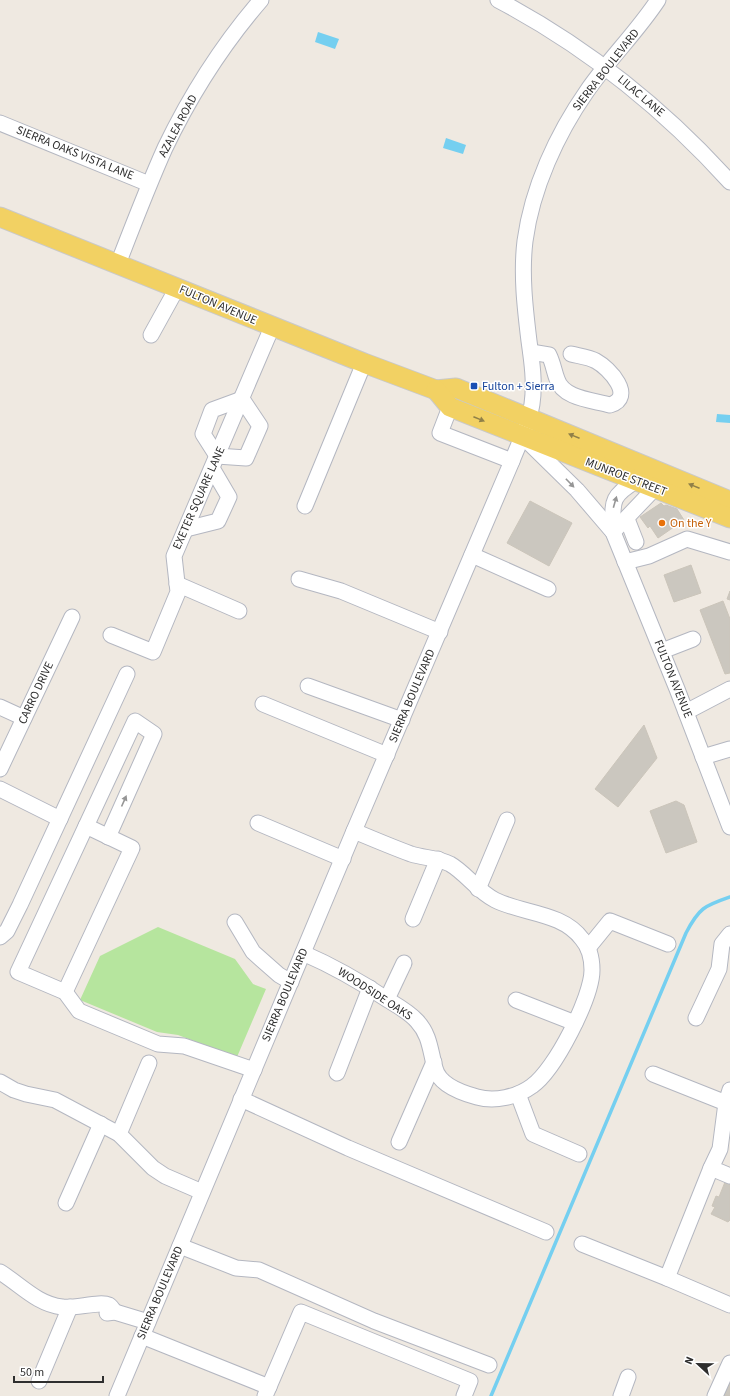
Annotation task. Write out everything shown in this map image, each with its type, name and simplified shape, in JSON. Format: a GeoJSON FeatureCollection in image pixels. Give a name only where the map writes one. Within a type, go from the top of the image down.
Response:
{"type":"FeatureCollection","features":[{"type":"Feature","properties":{"kind":"main road","name":"FULTON AVENUE"},"geometry":{"type":"LineString","coordinates":[[0,217],[364,363],[436,390],[456,388],[529,418]]}},
{"type":"Feature","properties":{"kind":"main road","name":"FULTON AVENUE"},"geometry":{"type":"LineString","coordinates":[[436,390],[450,407],[522,436]]}},
{"type":"Feature","properties":{"kind":"main road","name":"MUNROE STREET"},"geometry":{"type":"LineString","coordinates":[[529,418],[730,501]]}},
{"type":"Feature","properties":{"kind":"main road","name":"MUNROE STREET"},"geometry":{"type":"LineString","coordinates":[[522,436],[730,518]]}},
{"type":"Feature","properties":{"kind":"street","name":"AZALEA ROAD"},"geometry":{"type":"LineString","coordinates":[[118,264],[149,184],[188,104],[214,62],[261,0]]}},
{"type":"Feature","properties":{"kind":"street","name":"LILAC LANE"},"geometry":{"type":"LineString","coordinates":[[498,0],[562,37],[605,67],[672,122],[730,182]]}},
{"type":"Feature","properties":{"kind":"street","name":"SIERRA BOULEVARD"},"geometry":{"type":"LineString","coordinates":[[117,1396],[529,418],[532,404],[533,375],[525,300],[525,241],[533,204],[541,180],[561,134],[587,90],[631,37],[658,0]]}},
{"type":"Feature","properties":{"kind":"street","name":"SIERRA OAKS VISTA LANE"},"geometry":{"type":"LineString","coordinates":[[0,123],[149,184]]}},
{"type":"Feature","properties":{"kind":"street"},"geometry":{"type":"LineString","coordinates":[[151,335],[177,288]]}},
{"type":"Feature","properties":{"kind":"street","name":"EXETER SQUARE LANE"},"geometry":{"type":"LineString","coordinates":[[112,635],[153,652],[178,592],[174,556],[272,327]]}},
{"type":"Feature","properties":{"kind":"street"},"geometry":{"type":"LineString","coordinates":[[531,352],[561,354]]}},
{"type":"Feature","properties":{"kind":"street"},"geometry":{"type":"LineString","coordinates":[[305,506],[364,363]]}},
{"type":"Feature","properties":{"kind":"street"},"geometry":{"type":"LineString","coordinates":[[186,529],[218,521],[229,497],[202,434],[212,410],[242,399],[260,426],[246,458],[215,462]]}},
{"type":"Feature","properties":{"kind":"street"},"geometry":{"type":"LineString","coordinates":[[450,407],[440,433],[512,461]]}},
{"type":"Feature","properties":{"kind":"street","name":"FULTON AVENUE"},"geometry":{"type":"LineString","coordinates":[[522,436],[577,490],[613,532],[662,651],[730,828]]}},
{"type":"Feature","properties":{"kind":"street","name":"FULTON AVENUE"},"geometry":{"type":"LineString","coordinates":[[613,532],[615,499],[620,490],[636,481]]}},
{"type":"Feature","properties":{"kind":"street"},"geometry":{"type":"LineString","coordinates":[[613,532],[627,519],[654,488]]}},
{"type":"Feature","properties":{"kind":"street"},"geometry":{"type":"LineString","coordinates":[[627,519],[636,542]]}},
{"type":"Feature","properties":{"kind":"street"},"geometry":{"type":"LineString","coordinates":[[625,562],[649,556],[687,539],[730,552]]}},
{"type":"Feature","properties":{"kind":"street"},"geometry":{"type":"LineString","coordinates":[[472,554],[548,589]]}},
{"type":"Feature","properties":{"kind":"street"},"geometry":{"type":"LineString","coordinates":[[298,579],[341,591],[440,632]]}},
{"type":"Feature","properties":{"kind":"street"},"geometry":{"type":"LineString","coordinates":[[177,584],[239,611]]}},
{"type":"Feature","properties":{"kind":"street","name":"CARRO DRIVE"},"geometry":{"type":"LineString","coordinates":[[0,769],[72,617]]}},
{"type":"Feature","properties":{"kind":"street"},"geometry":{"type":"LineString","coordinates":[[662,651],[693,639]]}},
{"type":"Feature","properties":{"kind":"street"},"geometry":{"type":"LineString","coordinates":[[0,937],[7,931],[127,674]]}},
{"type":"Feature","properties":{"kind":"street"},"geometry":{"type":"LineString","coordinates":[[308,686],[402,720]]}},
{"type":"Feature","properties":{"kind":"street"},"geometry":{"type":"LineString","coordinates":[[686,712],[730,689]]}},
{"type":"Feature","properties":{"kind":"street"},"geometry":{"type":"LineString","coordinates":[[263,704],[387,755]]}},
{"type":"Feature","properties":{"kind":"street"},"geometry":{"type":"LineString","coordinates":[[0,707],[24,718]]}},
{"type":"Feature","properties":{"kind":"street"},"geometry":{"type":"LineString","coordinates":[[108,836],[154,734],[135,721],[18,972],[65,992],[79,1011],[112,1025],[158,1044],[184,1046],[254,1070]]}},
{"type":"Feature","properties":{"kind":"street"},"geometry":{"type":"LineString","coordinates":[[703,756],[730,749]]}},
{"type":"Feature","properties":{"kind":"street"},"geometry":{"type":"LineString","coordinates":[[0,789],[60,819]]}},
{"type":"Feature","properties":{"kind":"street"},"geometry":{"type":"LineString","coordinates":[[478,889],[507,820]]}},
{"type":"Feature","properties":{"kind":"street"},"geometry":{"type":"LineString","coordinates":[[258,823],[342,859]]}},
{"type":"Feature","properties":{"kind":"street"},"geometry":{"type":"LineString","coordinates":[[65,992],[132,848],[86,826]]}},
{"type":"Feature","properties":{"kind":"street","name":"WOODSIDE OAKS"},"geometry":{"type":"LineString","coordinates":[[303,953],[337,969],[370,988],[408,1013],[425,1031],[430,1043],[438,1075],[443,1081],[463,1093],[479,1098],[504,1098],[518,1094],[532,1087],[544,1076],[559,1054],[575,1023],[590,984],[592,971],[588,948],[582,939],[571,928],[563,922],[510,906],[494,899],[478,889],[457,870],[438,860],[397,849],[354,831]]}},
{"type":"Feature","properties":{"kind":"street"},"geometry":{"type":"LineString","coordinates":[[413,919],[438,860]]}},
{"type":"Feature","properties":{"kind":"street"},"geometry":{"type":"LineString","coordinates":[[588,948],[610,921],[668,944]]}},
{"type":"Feature","properties":{"kind":"street"},"geometry":{"type":"LineString","coordinates":[[235,922],[252,952],[279,975],[291,982]]}},
{"type":"Feature","properties":{"kind":"street"},"geometry":{"type":"LineString","coordinates":[[696,1018],[724,967],[722,944],[730,934]]}},
{"type":"Feature","properties":{"kind":"street"},"geometry":{"type":"LineString","coordinates":[[387,999],[404,963]]}},
{"type":"Feature","properties":{"kind":"street"},"geometry":{"type":"LineString","coordinates":[[337,1073],[370,988]]}},
{"type":"Feature","properties":{"kind":"street"},"geometry":{"type":"LineString","coordinates":[[516,1000],[575,1023]]}},
{"type":"Feature","properties":{"kind":"street"},"geometry":{"type":"LineString","coordinates":[[399,1142],[434,1062]]}},
{"type":"Feature","properties":{"kind":"street"},"geometry":{"type":"LineString","coordinates":[[119,1134],[149,1063]]}},
{"type":"Feature","properties":{"kind":"street"},"geometry":{"type":"LineString","coordinates":[[653,1074],[728,1097],[720,1149],[667,1278]]}},
{"type":"Feature","properties":{"kind":"street"},"geometry":{"type":"LineString","coordinates":[[0,1082],[14,1090],[26,1094],[55,1100],[101,1124],[119,1134],[153,1168],[165,1176],[202,1192]]}},
{"type":"Feature","properties":{"kind":"street"},"geometry":{"type":"LineString","coordinates":[[518,1094],[533,1134],[579,1154]]}},
{"type":"Feature","properties":{"kind":"street"},"geometry":{"type":"LineString","coordinates":[[242,1099],[348,1148],[546,1232]]}},
{"type":"Feature","properties":{"kind":"street"},"geometry":{"type":"LineString","coordinates":[[66,1203],[101,1124]]}},
{"type":"Feature","properties":{"kind":"street"},"geometry":{"type":"LineString","coordinates":[[711,1168],[730,1176]]}},
{"type":"Feature","properties":{"kind":"street"},"geometry":{"type":"LineString","coordinates":[[582,1244],[730,1305]]}},
{"type":"Feature","properties":{"kind":"street"},"geometry":{"type":"LineString","coordinates":[[180,1246],[236,1268],[259,1270],[374,1321],[489,1364]]}},
{"type":"Feature","properties":{"kind":"street"},"geometry":{"type":"LineString","coordinates":[[0,1272],[49,1305],[70,1307],[100,1304],[109,1305],[115,1312],[145,1329],[267,1391],[301,1312],[470,1381],[464,1396]]}},
{"type":"Feature","properties":{"kind":"street"},"geometry":{"type":"LineString","coordinates":[[39,1381],[70,1307]]}},
{"type":"Feature","properties":{"kind":"street"},"geometry":{"type":"LineString","coordinates":[[715,1396],[730,1363]]}},
{"type":"Feature","properties":{"kind":"street"},"geometry":{"type":"LineString","coordinates":[[621,1396],[628,1377]]}},
{"type":"Feature","properties":{"kind":"green space"},"geometry":{"type":"Polygon","coordinates":[[[158,927],[235,959],[253,984],[266,989],[237,1057],[178,1035],[157,1032],[80,1000],[100,956],[158,927]]]}},
{"type":"Feature","properties":{"kind":"water"},"geometry":{"type":"Polygon","coordinates":[[[318,32],[339,39],[335,49],[315,42],[318,32]]]}},
{"type":"Feature","properties":{"kind":"water"},"geometry":{"type":"Polygon","coordinates":[[[446,138],[466,145],[463,154],[443,148],[446,138]]]}},
{"type":"Feature","properties":{"kind":"water"},"geometry":{"type":"Polygon","coordinates":[[[717,414],[730,415],[730,423],[716,422],[717,414]]]}},
{"type":"Feature","properties":{"kind":"building"},"geometry":{"type":"Polygon","coordinates":[[[530,501],[572,523],[549,566],[507,543],[530,501]]]}},
{"type":"Feature","properties":{"kind":"building","name":"On the Y"},"geometry":{"type":"Polygon","coordinates":[[[661,503],[664,506],[666,505],[677,509],[684,520],[658,538],[650,526],[648,528],[640,517],[661,503]]]}},
{"type":"Feature","properties":{"kind":"building"},"geometry":{"type":"Polygon","coordinates":[[[691,565],[701,593],[674,602],[664,575],[691,565]]]}},
{"type":"Feature","properties":{"kind":"building"},"geometry":{"type":"Polygon","coordinates":[[[730,591],[730,600],[727,599],[730,591]]]}},
{"type":"Feature","properties":{"kind":"building"},"geometry":{"type":"Polygon","coordinates":[[[723,601],[730,619],[730,673],[725,674],[700,610],[723,601]]]}},
{"type":"Feature","properties":{"kind":"building"},"geometry":{"type":"Polygon","coordinates":[[[644,725],[657,758],[618,807],[595,789],[644,725]]]}},
{"type":"Feature","properties":{"kind":"building"},"geometry":{"type":"Polygon","coordinates":[[[676,801],[684,805],[697,842],[666,853],[650,811],[676,801]]]}},
{"type":"Feature","properties":{"kind":"building"},"geometry":{"type":"Polygon","coordinates":[[[725,1182],[730,1184],[730,1220],[728,1222],[711,1214],[715,1207],[712,1206],[716,1196],[719,1197],[725,1182]]]}},
{"type":"Feature","properties":{"kind":"building"},"geometry":{"type":"Polygon","coordinates":[[[730,1382],[730,1396],[724,1396],[730,1382]]]}},
{"type":"Feature","properties":{"kind":"waterway"},"geometry":{"type":"LineString","coordinates":[[491,1396],[686,933],[695,918],[703,909],[730,897]]}},
{"type":"Feature","properties":{"kind":"place","name":"Fulton + Sierra"},"geometry":{"type":"Point","coordinates":[474,386]}},
{"type":"Feature","properties":{"kind":"place","name":"On the Y"},"geometry":{"type":"Point","coordinates":[662,523]}}]}
